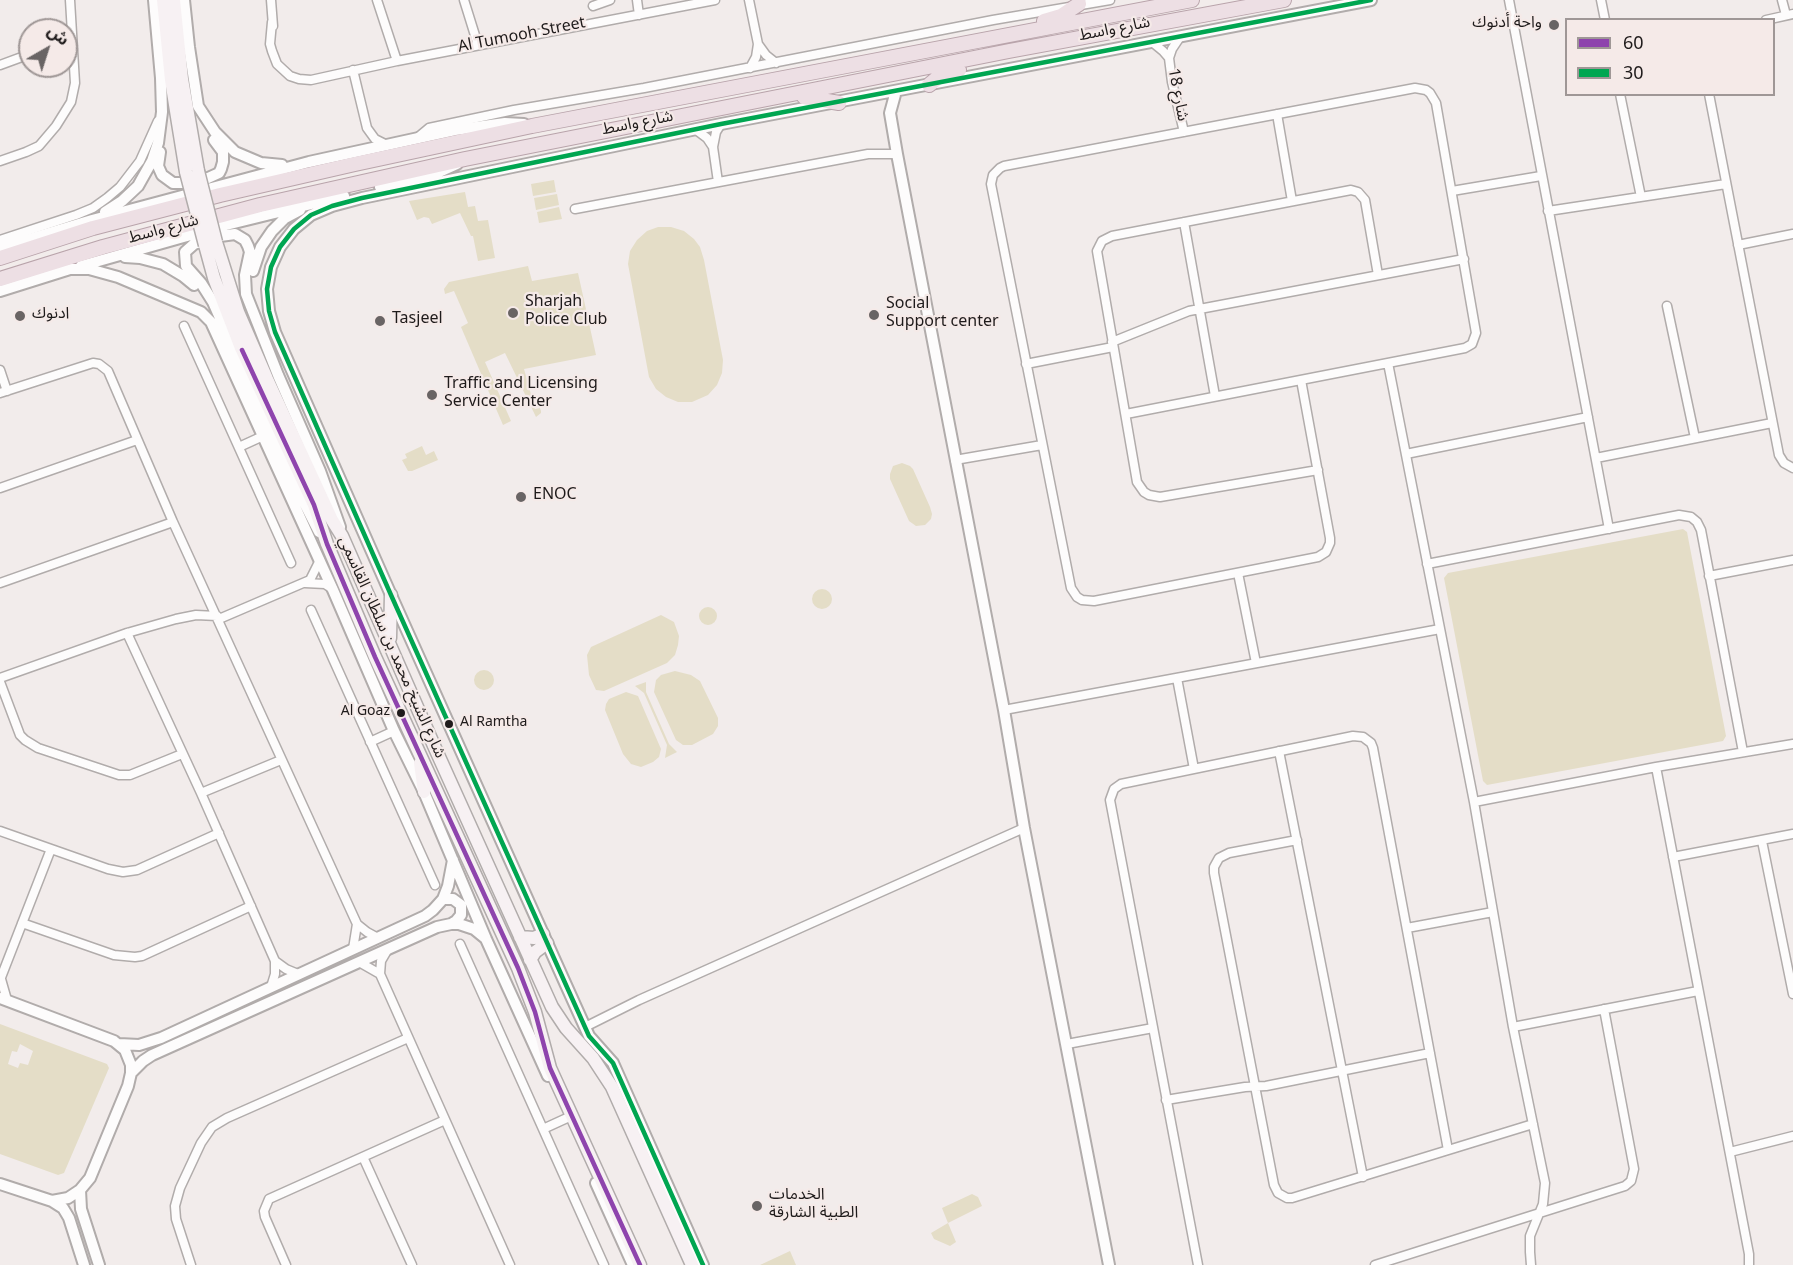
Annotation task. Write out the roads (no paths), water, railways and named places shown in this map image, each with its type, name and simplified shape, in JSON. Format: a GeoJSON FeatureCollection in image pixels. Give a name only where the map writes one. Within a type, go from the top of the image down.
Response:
{"type":"FeatureCollection","features":[{"type":"Feature","properties":{"kind":"highway","name":"شارع واسط"},"geometry":{"type":"LineString","coordinates":[[0,258],[93,228],[220,195],[355,164],[532,126],[1192,0]]}},
{"type":"Feature","properties":{"kind":"highway","name":"شارع واسط"},"geometry":{"type":"LineString","coordinates":[[0,279],[103,247],[248,208],[465,159],[1009,51],[1284,0]]}},
{"type":"Feature","properties":{"kind":"highway"},"geometry":{"type":"LineString","coordinates":[[999,37],[1010,28],[1055,18],[1079,4]]}},
{"type":"Feature","properties":{"kind":"highway"},"geometry":{"type":"LineString","coordinates":[[929,85],[947,72],[999,62],[1009,51]]}},
{"type":"Feature","properties":{"kind":"highway"},"geometry":{"type":"LineString","coordinates":[[790,96],[839,103]]}},
{"type":"Feature","properties":{"kind":"main road","name":"شارع الشيخ محمد بن سلطان القاسمي"},"geometry":{"type":"LineString","coordinates":[[174,0],[192,172]]}},
{"type":"Feature","properties":{"kind":"main road","name":"شارع الشيخ محمد بن سلطان القاسمي"},"geometry":{"type":"LineString","coordinates":[[157,3],[171,80],[210,244],[214,278],[241,348],[314,505],[327,544],[418,753],[518,968],[535,1012],[550,1068],[634,1260]]}},
{"type":"Feature","properties":{"kind":"main road","name":"شارع الشيخ محمد بن سلطان القاسمي"},"geometry":{"type":"LineString","coordinates":[[210,244],[251,343],[332,520],[342,536],[530,960],[556,1014],[593,1058],[612,1087],[692,1265]]}},
{"type":"Feature","properties":{"kind":"main road"},"geometry":{"type":"LineString","coordinates":[[391,595],[389,624],[392,651]]}},
{"type":"Feature","properties":{"kind":"main road"},"geometry":{"type":"LineString","coordinates":[[418,753],[424,792]]}},
{"type":"Feature","properties":{"kind":"main road"},"geometry":{"type":"LineString","coordinates":[[520,937],[545,939]]}},
{"type":"Feature","properties":{"kind":"main road"},"geometry":{"type":"LineString","coordinates":[[530,960],[545,939]]}},
{"type":"Feature","properties":{"kind":"street"},"geometry":{"type":"LineString","coordinates":[[70,18],[70,0],[74,0]]}},
{"type":"Feature","properties":{"kind":"street"},"geometry":{"type":"LineString","coordinates":[[92,220],[122,201],[143,178],[155,153],[162,112],[157,3],[145,0]]}},
{"type":"Feature","properties":{"kind":"street"},"geometry":{"type":"LineString","coordinates":[[161,78],[167,113],[158,166],[162,176],[173,183],[186,183],[219,173],[223,166],[223,152],[202,122],[189,47],[184,0]]}},
{"type":"Feature","properties":{"kind":"street","name":"Al Tumooh Street"},"geometry":{"type":"LineString","coordinates":[[271,0],[272,51],[281,69],[290,76],[311,80],[397,61],[715,0]]}},
{"type":"Feature","properties":{"kind":"street"},"geometry":{"type":"LineString","coordinates":[[377,0],[397,61]]}},
{"type":"Feature","properties":{"kind":"street"},"geometry":{"type":"LineString","coordinates":[[464,0],[478,45]]}},
{"type":"Feature","properties":{"kind":"street"},"geometry":{"type":"LineString","coordinates":[[593,6],[610,0]]}},
{"type":"Feature","properties":{"kind":"street"},"geometry":{"type":"LineString","coordinates":[[637,0],[639,15]]}},
{"type":"Feature","properties":{"kind":"street"},"geometry":{"type":"LineString","coordinates":[[674,8],[680,0]]}},
{"type":"Feature","properties":{"kind":"street"},"geometry":{"type":"LineString","coordinates":[[748,0],[759,44],[766,55],[777,63]]}},
{"type":"Feature","properties":{"kind":"street"},"geometry":{"type":"LineString","coordinates":[[417,138],[429,128],[514,110],[1109,0]]}},
{"type":"Feature","properties":{"kind":"street"},"geometry":{"type":"LineString","coordinates":[[0,291],[69,269],[310,204],[1371,0]]}},
{"type":"Feature","properties":{"kind":"street"},"geometry":{"type":"LineString","coordinates":[[1509,0],[1609,528]]}},
{"type":"Feature","properties":{"kind":"street"},"geometry":{"type":"LineString","coordinates":[[1601,0],[1605,18]]}},
{"type":"Feature","properties":{"kind":"street"},"geometry":{"type":"LineString","coordinates":[[1775,18],[1790,15],[1782,0]]}},
{"type":"Feature","properties":{"kind":"street","name":"شارع 18"},"geometry":{"type":"LineString","coordinates":[[1180,37],[1169,58],[1184,132]]}},
{"type":"Feature","properties":{"kind":"street","name":"شارع 18"},"geometry":{"type":"LineString","coordinates":[[1152,42],[1169,58]]}},
{"type":"Feature","properties":{"kind":"street"},"geometry":{"type":"LineString","coordinates":[[750,68],[759,44]]}},
{"type":"Feature","properties":{"kind":"street"},"geometry":{"type":"LineString","coordinates":[[0,65],[18,58]]}},
{"type":"Feature","properties":{"kind":"street"},"geometry":{"type":"LineString","coordinates":[[353,70],[367,128],[375,139],[387,145]]}},
{"type":"Feature","properties":{"kind":"street"},"geometry":{"type":"LineString","coordinates":[[0,161],[26,153],[39,146],[50,134],[71,102],[75,89],[74,78]]}},
{"type":"Feature","properties":{"kind":"street"},"geometry":{"type":"LineString","coordinates":[[1125,414],[1466,348],[1472,344],[1476,333],[1452,191],[1436,103],[1431,93],[1426,90],[1414,88],[1004,166],[993,175],[991,184],[1042,445],[1071,588],[1077,597],[1088,602],[1094,601],[1318,557],[1326,552],[1330,538],[1301,380]]}},
{"type":"Feature","properties":{"kind":"street"},"geometry":{"type":"LineString","coordinates":[[890,113],[896,91]]}},
{"type":"Feature","properties":{"kind":"street"},"geometry":{"type":"LineString","coordinates":[[873,96],[884,104],[890,113],[1004,710],[1024,828],[1109,1265]]}},
{"type":"Feature","properties":{"kind":"street"},"geometry":{"type":"LineString","coordinates":[[1620,96],[1641,197]]}},
{"type":"Feature","properties":{"kind":"street"},"geometry":{"type":"LineString","coordinates":[[1709,96],[1779,455],[1784,463],[1793,468]]}},
{"type":"Feature","properties":{"kind":"street"},"geometry":{"type":"LineString","coordinates":[[198,106],[219,138],[242,155],[268,165],[309,162]]}},
{"type":"Feature","properties":{"kind":"street"},"geometry":{"type":"LineString","coordinates":[[0,240],[85,212],[114,193],[140,161],[162,112]]}},
{"type":"Feature","properties":{"kind":"street"},"geometry":{"type":"LineString","coordinates":[[1277,114],[1292,201]]}},
{"type":"Feature","properties":{"kind":"street"},"geometry":{"type":"LineString","coordinates":[[0,248],[45,233],[309,162],[492,124],[518,123],[532,126]]}},
{"type":"Feature","properties":{"kind":"street"},"geometry":{"type":"LineString","coordinates":[[718,182],[713,147],[721,124]]}},
{"type":"Feature","properties":{"kind":"street"},"geometry":{"type":"LineString","coordinates":[[363,150],[367,128]]}},
{"type":"Feature","properties":{"kind":"street"},"geometry":{"type":"LineString","coordinates":[[695,129],[707,138],[713,147]]}},
{"type":"Feature","properties":{"kind":"street"},"geometry":{"type":"LineString","coordinates":[[574,209],[868,154],[897,154]]}},
{"type":"Feature","properties":{"kind":"street"},"geometry":{"type":"LineString","coordinates":[[465,159],[437,173],[332,206],[311,215],[294,229],[275,256],[269,278],[267,300],[271,321],[589,1036],[613,1063],[704,1265]]}},
{"type":"Feature","properties":{"kind":"street"},"geometry":{"type":"LineString","coordinates":[[1452,191],[1541,176]]}},
{"type":"Feature","properties":{"kind":"street"},"geometry":{"type":"LineString","coordinates":[[1548,211],[1726,184]]}},
{"type":"Feature","properties":{"kind":"street"},"geometry":{"type":"LineString","coordinates":[[1317,470],[1155,497],[1144,492],[1137,482],[1097,257],[1099,246],[1112,236],[1351,190],[1361,194],[1365,200],[1378,275]]}},
{"type":"Feature","properties":{"kind":"street"},"geometry":{"type":"LineString","coordinates":[[250,304],[252,275],[261,247],[278,224],[310,204]]}},
{"type":"Feature","properties":{"kind":"street"},"geometry":{"type":"LineString","coordinates":[[1184,222],[1215,396]]}},
{"type":"Feature","properties":{"kind":"street"},"geometry":{"type":"LineString","coordinates":[[28,231],[45,233]]}},
{"type":"Feature","properties":{"kind":"street"},"geometry":{"type":"LineString","coordinates":[[327,544],[316,528],[264,419],[209,294],[186,266],[185,252],[194,244],[227,234],[240,236],[245,240],[250,252],[245,283],[246,294],[320,471],[342,536]]}},
{"type":"Feature","properties":{"kind":"street"},"geometry":{"type":"LineString","coordinates":[[1738,245],[1793,234]]}},
{"type":"Feature","properties":{"kind":"street"},"geometry":{"type":"LineString","coordinates":[[103,260],[140,258],[163,264],[183,276],[201,291],[220,320]]}},
{"type":"Feature","properties":{"kind":"street"},"geometry":{"type":"LineString","coordinates":[[1026,364],[1113,344],[1179,314],[1199,309],[1464,259]]}},
{"type":"Feature","properties":{"kind":"street"},"geometry":{"type":"LineString","coordinates":[[69,269],[89,269],[107,273],[201,312],[211,322],[424,792],[486,939],[634,1260]]}},
{"type":"Feature","properties":{"kind":"street"},"geometry":{"type":"LineString","coordinates":[[1667,306],[1695,438]]}},
{"type":"Feature","properties":{"kind":"street"},"geometry":{"type":"LineString","coordinates":[[184,326],[291,563]]}},
{"type":"Feature","properties":{"kind":"street"},"geometry":{"type":"LineString","coordinates":[[265,343],[284,352]]}},
{"type":"Feature","properties":{"kind":"street"},"geometry":{"type":"LineString","coordinates":[[0,370],[4,392],[89,364],[99,363],[111,377],[173,522],[357,924],[378,938]]}},
{"type":"Feature","properties":{"kind":"street"},"geometry":{"type":"LineString","coordinates":[[1388,363],[1474,802],[1513,1027],[1545,1183],[1545,1197],[1530,1236],[1532,1265]]}},
{"type":"Feature","properties":{"kind":"street"},"geometry":{"type":"LineString","coordinates":[[1406,454],[1588,417]]}},
{"type":"Feature","properties":{"kind":"street"},"geometry":{"type":"LineString","coordinates":[[263,435],[264,419]]}},
{"type":"Feature","properties":{"kind":"street"},"geometry":{"type":"LineString","coordinates":[[1596,458],[1772,423]]}},
{"type":"Feature","properties":{"kind":"street"},"geometry":{"type":"LineString","coordinates":[[238,447],[263,435]]}},
{"type":"Feature","properties":{"kind":"street"},"geometry":{"type":"LineString","coordinates":[[0,488],[137,440]]}},
{"type":"Feature","properties":{"kind":"street"},"geometry":{"type":"LineString","coordinates":[[955,460],[1042,445]]}},
{"type":"Feature","properties":{"kind":"street"},"geometry":{"type":"LineString","coordinates":[[1427,564],[1679,515],[1691,517],[1701,530],[1743,752]]}},
{"type":"Feature","properties":{"kind":"street"},"geometry":{"type":"LineString","coordinates":[[0,583],[173,522]]}},
{"type":"Feature","properties":{"kind":"street"},"geometry":{"type":"LineString","coordinates":[[0,678],[127,633],[196,615],[218,617],[305,583],[314,575],[320,560]]}},
{"type":"Feature","properties":{"kind":"street"},"geometry":{"type":"LineString","coordinates":[[1709,576],[1793,560]]}},
{"type":"Feature","properties":{"kind":"street"},"geometry":{"type":"LineString","coordinates":[[1238,573],[1256,663]]}},
{"type":"Feature","properties":{"kind":"street"},"geometry":{"type":"LineString","coordinates":[[305,583],[325,584],[333,590]]}},
{"type":"Feature","properties":{"kind":"street"},"geometry":{"type":"LineString","coordinates":[[311,610],[435,885]]}},
{"type":"Feature","properties":{"kind":"street"},"geometry":{"type":"LineString","coordinates":[[1004,710],[1440,629]]}},
{"type":"Feature","properties":{"kind":"street"},"geometry":{"type":"LineString","coordinates":[[127,633],[275,961],[275,974],[271,987]]}},
{"type":"Feature","properties":{"kind":"street"},"geometry":{"type":"LineString","coordinates":[[1177,678],[1194,769]]}},
{"type":"Feature","properties":{"kind":"street"},"geometry":{"type":"LineString","coordinates":[[0,682],[20,735],[38,748],[124,776],[182,754]]}},
{"type":"Feature","properties":{"kind":"street"},"geometry":{"type":"LineString","coordinates":[[370,742],[394,730]]}},
{"type":"Feature","properties":{"kind":"street"},"geometry":{"type":"LineString","coordinates":[[1198,1265],[1110,796],[1121,784],[1353,736],[1363,737],[1371,743],[1448,1150]]}},
{"type":"Feature","properties":{"kind":"street"},"geometry":{"type":"LineString","coordinates":[[1474,802],[1656,767],[1793,744]]}},
{"type":"Feature","properties":{"kind":"street"},"geometry":{"type":"LineString","coordinates":[[1279,751],[1363,1177]]}},
{"type":"Feature","properties":{"kind":"street"},"geometry":{"type":"LineString","coordinates":[[201,793],[281,760]]}},
{"type":"Feature","properties":{"kind":"street"},"geometry":{"type":"LineString","coordinates":[[1656,767],[1730,1152],[1749,1254],[1749,1265]]}},
{"type":"Feature","properties":{"kind":"street"},"geometry":{"type":"LineString","coordinates":[[585,1027],[639,1000],[1024,828]]}},
{"type":"Feature","properties":{"kind":"street"},"geometry":{"type":"LineString","coordinates":[[0,831],[115,871],[130,872],[219,833]]}},
{"type":"Feature","properties":{"kind":"street"},"geometry":{"type":"LineString","coordinates":[[1673,857],[1793,834]]}},
{"type":"Feature","properties":{"kind":"street"},"geometry":{"type":"LineString","coordinates":[[1297,840],[1229,853],[1220,858],[1214,867],[1274,1185],[1278,1193],[1292,1198],[1533,1124]]}},
{"type":"Feature","properties":{"kind":"street"},"geometry":{"type":"LineString","coordinates":[[1762,841],[1793,994]]}},
{"type":"Feature","properties":{"kind":"street"},"geometry":{"type":"LineString","coordinates":[[51,849],[0,980],[3,999],[119,1044],[139,1044],[161,1038],[430,914],[443,899],[450,879],[453,860]]}},
{"type":"Feature","properties":{"kind":"street"},"geometry":{"type":"LineString","coordinates":[[443,899],[453,899],[461,905],[461,915],[451,924]]}},
{"type":"Feature","properties":{"kind":"street"},"geometry":{"type":"LineString","coordinates":[[22,923],[114,955],[135,957],[251,906]]}},
{"type":"Feature","properties":{"kind":"street"},"geometry":{"type":"LineString","coordinates":[[1407,928],[1493,912]]}},
{"type":"Feature","properties":{"kind":"street"},"geometry":{"type":"LineString","coordinates":[[353,949],[357,924]]}},
{"type":"Feature","properties":{"kind":"street"},"geometry":{"type":"LineString","coordinates":[[131,1073],[143,1061],[164,1050],[437,927],[459,924],[474,929],[486,939]]}},
{"type":"Feature","properties":{"kind":"street"},"geometry":{"type":"LineString","coordinates":[[460,944],[604,1265]]}},
{"type":"Feature","properties":{"kind":"street"},"geometry":{"type":"LineString","coordinates":[[388,949],[381,961],[380,974],[510,1265]]}},
{"type":"Feature","properties":{"kind":"street"},"geometry":{"type":"LineString","coordinates":[[275,961],[298,974]]}},
{"type":"Feature","properties":{"kind":"street"},"geometry":{"type":"LineString","coordinates":[[358,962],[380,974]]}},
{"type":"Feature","properties":{"kind":"street"},"geometry":{"type":"LineString","coordinates":[[1513,1027],[1698,991]]}},
{"type":"Feature","properties":{"kind":"street"},"geometry":{"type":"LineString","coordinates":[[1375,1265],[1404,1261],[1539,1213],[1625,1186],[1633,1178],[1634,1169],[1604,1009]]}},
{"type":"Feature","properties":{"kind":"street"},"geometry":{"type":"LineString","coordinates":[[1066,1044],[1153,1028]]}},
{"type":"Feature","properties":{"kind":"street"},"geometry":{"type":"LineString","coordinates":[[161,1038],[164,1050]]}},
{"type":"Feature","properties":{"kind":"street"},"geometry":{"type":"LineString","coordinates":[[191,1265],[176,1218],[175,1206],[180,1188],[206,1134],[212,1127],[227,1118],[408,1038]]}},
{"type":"Feature","properties":{"kind":"street"},"geometry":{"type":"LineString","coordinates":[[52,1201],[68,1198],[80,1190],[90,1178],[128,1086],[131,1073],[128,1057],[119,1044]]}},
{"type":"Feature","properties":{"kind":"street"},"geometry":{"type":"LineString","coordinates":[[1166,1100],[1266,1086],[1430,1053]]}},
{"type":"Feature","properties":{"kind":"street"},"geometry":{"type":"LineString","coordinates":[[543,1129],[567,1118]]}},
{"type":"Feature","properties":{"kind":"street"},"geometry":{"type":"LineString","coordinates":[[286,1265],[267,1224],[265,1204],[275,1196],[445,1119]]}},
{"type":"Feature","properties":{"kind":"street"},"geometry":{"type":"LineString","coordinates":[[1730,1152],[1793,1136]]}},
{"type":"Feature","properties":{"kind":"street"},"geometry":{"type":"LineString","coordinates":[[363,1156],[412,1265]]}},
{"type":"Feature","properties":{"kind":"street"},"geometry":{"type":"LineString","coordinates":[[0,1184],[58,1204],[66,1213],[84,1265]]}},
{"type":"Feature","properties":{"kind":"street"},"geometry":{"type":"LineString","coordinates":[[80,1190],[81,1209],[99,1265]]}},
{"type":"Feature","properties":{"kind":"street"},"geometry":{"type":"LineString","coordinates":[[76,1240],[83,1236],[91,1238]]}},
{"type":"Feature","properties":{"kind":"street"},"geometry":{"type":"LineString","coordinates":[[1749,1254],[1757,1265]]}},
{"type":"Feature","properties":{"kind":"place","name":"واحة أدنوك"},"geometry":{"type":"Point","coordinates":[1554,25]}},
{"type":"Feature","properties":{"kind":"place","name":"Sharjah Police Club"},"geometry":{"type":"Point","coordinates":[513,313]}},
{"type":"Feature","properties":{"kind":"place","name":"Social Support center"},"geometry":{"type":"Point","coordinates":[874,315]}},
{"type":"Feature","properties":{"kind":"place","name":"ادنوك"},"geometry":{"type":"Point","coordinates":[20,316]}},
{"type":"Feature","properties":{"kind":"place","name":"Tasjeel"},"geometry":{"type":"Point","coordinates":[380,321]}},
{"type":"Feature","properties":{"kind":"place","name":"Traffic and Licensing Service Center"},"geometry":{"type":"Point","coordinates":[432,395]}},
{"type":"Feature","properties":{"kind":"place","name":"ENOC"},"geometry":{"type":"Point","coordinates":[521,497]}},
{"type":"Feature","properties":{"kind":"place","name":"Al Goaz"},"geometry":{"type":"Point","coordinates":[401,713]}},
{"type":"Feature","properties":{"kind":"place","name":"Al Ramtha"},"geometry":{"type":"Point","coordinates":[449,724]}},
{"type":"Feature","properties":{"kind":"place","name":"الخدمات الطبية الشارقة"},"geometry":{"type":"Point","coordinates":[757,1206]}}]}
